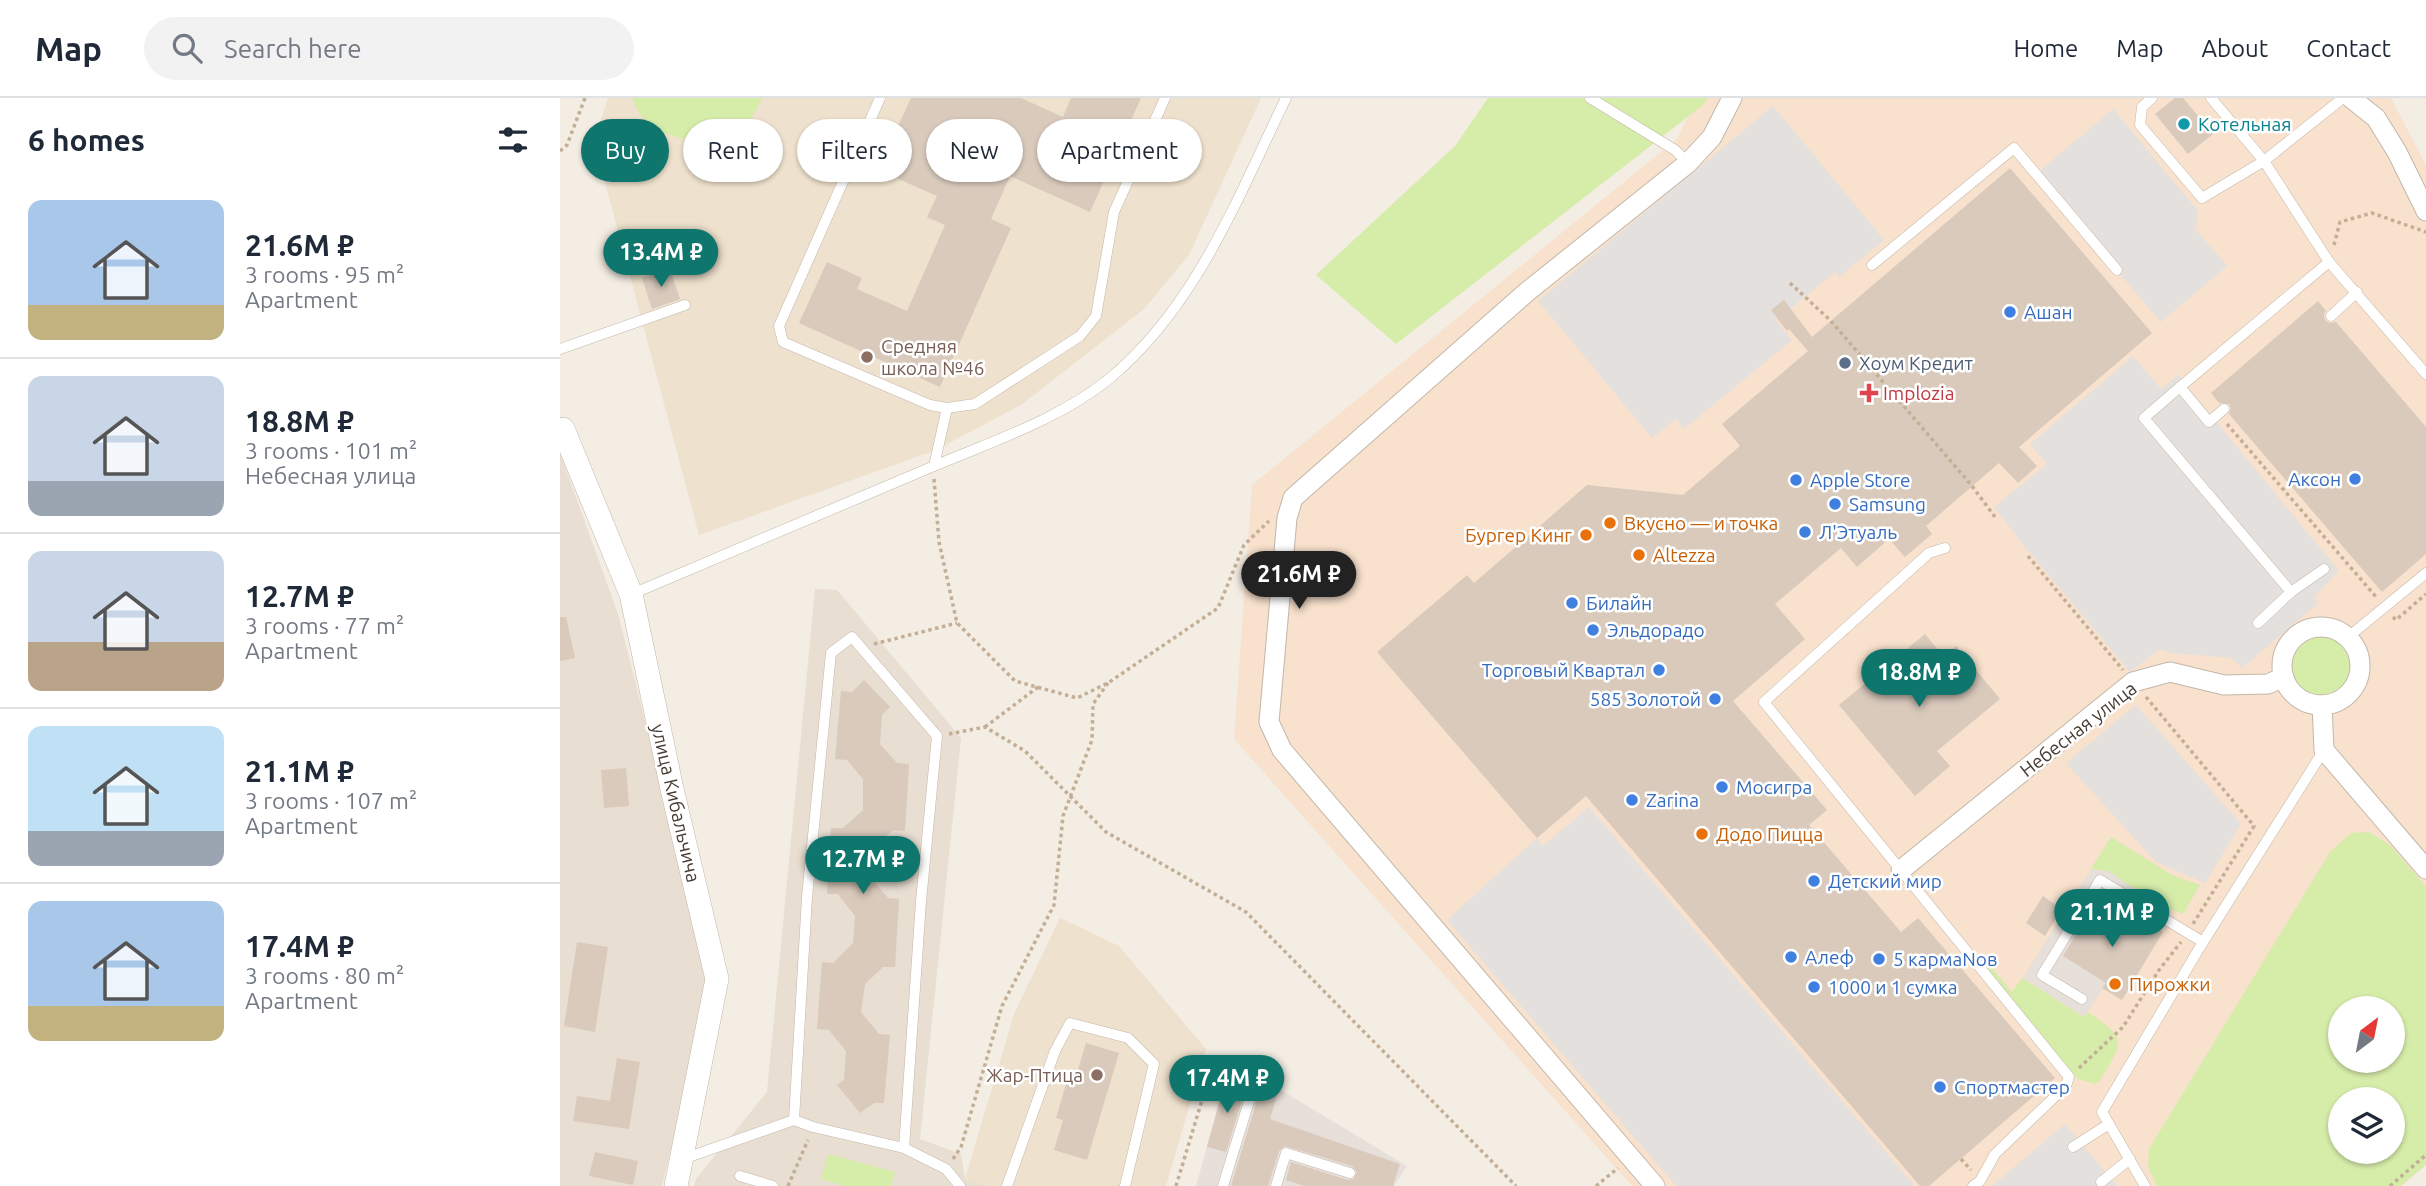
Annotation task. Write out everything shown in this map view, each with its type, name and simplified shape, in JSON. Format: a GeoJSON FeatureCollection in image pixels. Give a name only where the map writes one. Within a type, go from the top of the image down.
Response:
{"type":"FeatureCollection","features":[{"type":"Feature","properties":{"kind":"street"},"geometry":{"type":"LineString","coordinates":[[1655,1186],[1282,750],[1269,722],[1287,518],[1293,498],[1528,291],[1688,163],[1712,137],[1732,98]]}},
{"type":"Feature","properties":{"kind":"street"},"geometry":{"type":"LineString","coordinates":[[2351,98],[2376,118],[2424,201]]}},
{"type":"Feature","properties":{"kind":"street","name":"улица Кибальчича"},"geometry":{"type":"LineString","coordinates":[[561,427],[631,594],[671,789],[717,979],[676,1186]]}},
{"type":"Feature","properties":{"kind":"street"},"geometry":{"type":"LineString","coordinates":[[2310,629],[2330,629],[2347,638],[2358,655],[2359,675],[2355,685],[2342,699],[2322,705],[2312,704],[2294,694],[2284,677],[2283,657],[2287,648],[2301,633],[2310,629]]}},
{"type":"Feature","properties":{"kind":"street","name":"Небесная улица"},"geometry":{"type":"LineString","coordinates":[[1901,870],[2133,682],[2170,672],[2224,685],[2268,684],[2284,677]]}},
{"type":"Feature","properties":{"kind":"street"},"geometry":{"type":"LineString","coordinates":[[2322,705],[2323,750],[2426,869]]}},
{"type":"Feature","properties":{"kind":"lane"},"geometry":{"type":"LineString","coordinates":[[880,98],[779,326],[783,342],[930,405],[947,408],[975,404],[1080,336],[1096,316],[1114,212],[1165,98]]}},
{"type":"Feature","properties":{"kind":"lane"},"geometry":{"type":"LineString","coordinates":[[631,594],[1049,417],[1108,379],[1163,326],[1201,268],[1286,98]]}},
{"type":"Feature","properties":{"kind":"lane"},"geometry":{"type":"LineString","coordinates":[[1590,98],[1675,150],[1688,163]]}},
{"type":"Feature","properties":{"kind":"lane"},"geometry":{"type":"LineString","coordinates":[[2152,98],[2142,107],[2140,125],[2202,198],[2264,162],[2343,98]]}},
{"type":"Feature","properties":{"kind":"lane"},"geometry":{"type":"LineString","coordinates":[[2211,98],[2264,162],[2329,262],[2426,374]]}},
{"type":"Feature","properties":{"kind":"lane"},"geometry":{"type":"LineString","coordinates":[[1872,265],[2014,148],[2117,270]]}},
{"type":"Feature","properties":{"kind":"lane"},"geometry":{"type":"LineString","coordinates":[[2291,592],[2144,418],[2329,262]]}},
{"type":"Feature","properties":{"kind":"lane"},"geometry":{"type":"LineString","coordinates":[[2331,316],[2357,292]]}},
{"type":"Feature","properties":{"kind":"lane"},"geometry":{"type":"LineString","coordinates":[[560,349],[685,305]]}},
{"type":"Feature","properties":{"kind":"lane"},"geometry":{"type":"LineString","coordinates":[[2180,387],[2209,422],[2221,411]]}},
{"type":"Feature","properties":{"kind":"lane"},"geometry":{"type":"LineString","coordinates":[[933,467],[947,408]]}},
{"type":"Feature","properties":{"kind":"lane"},"geometry":{"type":"LineString","coordinates":[[1945,548],[1929,553],[1764,702],[2069,1077],[2066,1086],[1995,1153],[1980,1181],[1973,1186]]}},
{"type":"Feature","properties":{"kind":"lane"},"geometry":{"type":"LineString","coordinates":[[2258,623],[2291,592],[2324,569]]}},
{"type":"Feature","properties":{"kind":"lane"},"geometry":{"type":"LineString","coordinates":[[2347,638],[2426,573]]}},
{"type":"Feature","properties":{"kind":"lane"},"geometry":{"type":"LineString","coordinates":[[794,1120],[807,897],[831,653],[852,637],[937,736],[921,901],[904,1148]]}},
{"type":"Feature","properties":{"kind":"lane"},"geometry":{"type":"LineString","coordinates":[[2145,1186],[2102,1112],[2203,942],[2323,750]]}},
{"type":"Feature","properties":{"kind":"lane"},"geometry":{"type":"LineString","coordinates":[[2082,999],[2042,975],[2100,880],[2203,942]]}},
{"type":"Feature","properties":{"kind":"lane"},"geometry":{"type":"LineString","coordinates":[[1007,1186],[1055,1051],[1070,1023],[1128,1038],[1154,1064],[1125,1186]]}},
{"type":"Feature","properties":{"kind":"lane"},"geometry":{"type":"LineString","coordinates":[[1223,1186],[1254,1085]]}},
{"type":"Feature","properties":{"kind":"lane"},"geometry":{"type":"LineString","coordinates":[[682,1159],[794,1120],[904,1148],[946,1169],[960,1186]]}},
{"type":"Feature","properties":{"kind":"lane"},"geometry":{"type":"LineString","coordinates":[[2073,1147],[2109,1124]]}},
{"type":"Feature","properties":{"kind":"lane"},"geometry":{"type":"LineString","coordinates":[[1276,1186],[1286,1153],[1350,1173]]}},
{"type":"Feature","properties":{"kind":"lane"},"geometry":{"type":"LineString","coordinates":[[2101,1182],[2130,1159]]}},
{"type":"Feature","properties":{"kind":"lane"},"geometry":{"type":"LineString","coordinates":[[740,1176],[773,1186]]}},
{"type":"Feature","properties":{"kind":"path"},"geometry":{"type":"LineString","coordinates":[[560,151],[567,145],[585,98]]}},
{"type":"Feature","properties":{"kind":"path"},"geometry":{"type":"LineString","coordinates":[[2329,262],[2340,222],[2372,213],[2426,232]]}},
{"type":"Feature","properties":{"kind":"path"},"geometry":{"type":"LineString","coordinates":[[1790,283],[1831,321],[1972,486],[1995,517]]}},
{"type":"Feature","properties":{"kind":"path"},"geometry":{"type":"LineString","coordinates":[[2221,411],[2396,620],[2426,594]]}},
{"type":"Feature","properties":{"kind":"path"},"geometry":{"type":"LineString","coordinates":[[933,467],[939,542],[957,623],[1015,681],[1077,698],[1108,683],[1218,608],[1244,545],[1293,498]]}},
{"type":"Feature","properties":{"kind":"path"},"geometry":{"type":"LineString","coordinates":[[861,648],[957,623]]}},
{"type":"Feature","properties":{"kind":"path"},"geometry":{"type":"LineString","coordinates":[[946,1169],[961,1147],[982,1083],[1002,1006],[1054,905],[1063,816],[1092,740],[1093,704],[1108,683]]}},
{"type":"Feature","properties":{"kind":"path"},"geometry":{"type":"LineString","coordinates":[[937,736],[985,727],[1038,687]]}},
{"type":"Feature","properties":{"kind":"path"},"geometry":{"type":"LineString","coordinates":[[985,727],[1025,751],[1106,832],[1245,912],[1516,1186]]}},
{"type":"Feature","properties":{"kind":"path"},"geometry":{"type":"LineString","coordinates":[[2069,1077],[2123,1027],[2159,970],[2188,933],[2254,825]]}},
{"type":"Feature","properties":{"kind":"path"},"geometry":{"type":"LineString","coordinates":[[1176,1186],[1206,1087]]}},
{"type":"Feature","properties":{"kind":"path"},"geometry":{"type":"LineString","coordinates":[[788,1186],[813,1127]]}},
{"type":"Feature","properties":{"kind":"path"},"geometry":{"type":"LineString","coordinates":[[2390,1186],[2426,1155]]}},
{"type":"Feature","properties":{"kind":"path"},"geometry":{"type":"LineString","coordinates":[[1596,1186],[1631,1158]]}},
{"type":"Feature","properties":{"kind":"shaded area","name":"Средняя школа №46"},"geometry":{"type":"Polygon","coordinates":[[[608,98],[1261,98],[1189,255],[1144,309],[1021,405],[936,450],[699,535],[605,182],[669,182],[669,119],[601,119],[608,98]]]}},
{"type":"Feature","properties":{"kind":"shaded area"},"geometry":{"type":"Polygon","coordinates":[[[1697,98],[2391,98],[2426,165],[2426,1165],[2402,1186],[1632,1186],[1234,739],[1252,485],[1677,139],[1697,98]]]}},
{"type":"Feature","properties":{"kind":"shaded area"},"geometry":{"type":"Polygon","coordinates":[[[1773,106],[1884,240],[1839,277],[1835,272],[1776,321],[1792,340],[1684,429],[1676,419],[1652,438],[1538,301],[1773,106]]]}},
{"type":"Feature","properties":{"kind":"shaded area"},"geometry":{"type":"Polygon","coordinates":[[[2113,109],[2198,211],[2195,229],[2227,266],[2161,322],[2035,175],[2113,109]]]}},
{"type":"Feature","properties":{"kind":"shaded area"},"geometry":{"type":"Polygon","coordinates":[[[2133,356],[2161,389],[2178,375],[2339,571],[2315,596],[2317,604],[2242,668],[2231,658],[2170,653],[2160,649],[2130,672],[1994,507],[2047,464],[2030,444],[2133,356]]]}},
{"type":"Feature","properties":{"kind":"shaded area"},"geometry":{"type":"Polygon","coordinates":[[[560,453],[618,614],[711,982],[662,1186],[560,1186],[560,453]]]}},
{"type":"Feature","properties":{"kind":"shaded area"},"geometry":{"type":"Polygon","coordinates":[[[815,589],[837,590],[961,738],[920,1139],[961,1154],[965,1179],[990,1186],[694,1186],[696,1179],[767,1092],[815,589]]]}},
{"type":"Feature","properties":{"kind":"shaded area"},"geometry":{"type":"Polygon","coordinates":[[[2136,705],[2241,824],[2205,883],[2156,862],[2066,763],[2136,705]]]}},
{"type":"Feature","properties":{"kind":"shaded area"},"geometry":{"type":"Polygon","coordinates":[[[1589,807],[1915,1186],[1676,1186],[1447,920],[1537,838],[1543,846],[1589,807]]]}},
{"type":"Feature","properties":{"kind":"shaded area"},"geometry":{"type":"Polygon","coordinates":[[[2111,837],[2172,875],[2085,1017],[2023,978],[2111,837]]]}},
{"type":"Feature","properties":{"kind":"shaded area","name":"Жар-Птица"},"geometry":{"type":"Polygon","coordinates":[[[1060,918],[1119,946],[1206,1049],[1166,1186],[990,1186],[965,1179],[1014,1014],[1060,918]]]}},
{"type":"Feature","properties":{"kind":"shaded area"},"geometry":{"type":"Polygon","coordinates":[[[1243,1077],[1279,1089],[1407,1166],[1394,1186],[1196,1186],[1226,1078],[1243,1077]]]}},
{"type":"Feature","properties":{"kind":"shaded area"},"geometry":{"type":"Polygon","coordinates":[[[2065,1124],[2117,1186],[1992,1186],[2065,1124]]]}},
{"type":"Feature","properties":{"kind":"green space"},"geometry":{"type":"Polygon","coordinates":[[[633,98],[762,98],[749,119],[683,119],[683,138],[669,134],[669,119],[646,119],[633,98]]]}},
{"type":"Feature","properties":{"kind":"green space"},"geometry":{"type":"Polygon","coordinates":[[[1488,98],[1708,98],[1703,105],[1396,344],[1316,275],[1455,146],[1488,98]]]}},
{"type":"Feature","properties":{"kind":"green space"},"geometry":{"type":"Polygon","coordinates":[[[2321,637],[2338,642],[2346,650],[2351,667],[2346,684],[2338,692],[2321,697],[2304,692],[2296,684],[2291,667],[2296,650],[2304,642],[2321,637]]]}},
{"type":"Feature","properties":{"kind":"green space"},"geometry":{"type":"Polygon","coordinates":[[[2369,832],[2391,846],[2426,887],[2426,1165],[2400,1186],[2157,1186],[2148,1167],[2149,1149],[2330,852],[2351,833],[2369,832]]]}},
{"type":"Feature","properties":{"kind":"green space"},"geometry":{"type":"Polygon","coordinates":[[[2111,837],[2172,875],[2200,885],[2183,914],[2154,903],[2109,871],[2091,869],[2111,837]]]}},
{"type":"Feature","properties":{"kind":"green space"},"geometry":{"type":"Polygon","coordinates":[[[1984,958],[2012,992],[2022,978],[2084,1017],[2088,1012],[2110,1029],[2116,1036],[2117,1050],[2099,1082],[2095,1084],[2078,1079],[1980,960],[1984,958]]]}},
{"type":"Feature","properties":{"kind":"green space"},"geometry":{"type":"Polygon","coordinates":[[[828,1154],[895,1172],[891,1186],[844,1186],[821,1179],[828,1154]]]}},
{"type":"Feature","properties":{"kind":"building"},"geometry":{"type":"Polygon","coordinates":[[[911,98],[1021,98],[1063,117],[1071,98],[1141,98],[1132,119],[1037,119],[1037,182],[1103,182],[1090,212],[1023,182],[1023,119],[926,119],[926,182],[1007,182],[991,219],[1011,228],[940,387],[799,323],[827,262],[862,278],[857,289],[907,311],[945,225],[927,217],[937,196],[905,182],[912,182],[912,119],[901,119],[911,98]]]}},
{"type":"Feature","properties":{"kind":"building","name":"Котельная"},"geometry":{"type":"Polygon","coordinates":[[[2175,98],[2183,98],[2213,134],[2188,154],[2155,114],[2175,98]]]}},
{"type":"Feature","properties":{"kind":"building","name":"Торговый Квартал"},"geometry":{"type":"Polygon","coordinates":[[[2010,168],[2152,333],[2019,447],[2037,466],[2018,483],[1999,463],[1926,526],[1932,534],[1905,557],[1889,539],[1857,567],[1841,548],[1775,604],[1805,639],[1733,701],[1827,810],[1809,825],[1901,932],[1918,918],[2055,1078],[1929,1186],[1920,1186],[1586,796],[1537,838],[1377,652],[1467,575],[1474,583],[1587,485],[1683,495],[1740,446],[1722,424],[1808,351],[1789,329],[1787,331],[1771,310],[1784,300],[1812,337],[2010,168]]]}},
{"type":"Feature","properties":{"kind":"building"},"geometry":{"type":"Polygon","coordinates":[[[670,269],[680,299],[652,309],[642,278],[670,269]]]}},
{"type":"Feature","properties":{"kind":"building","name":"Аксон"},"geometry":{"type":"Polygon","coordinates":[[[2318,301],[2326,311],[2325,320],[2329,323],[2336,322],[2426,427],[2426,554],[2382,592],[2229,414],[2229,404],[2219,403],[2211,393],[2318,301]]]}},
{"type":"Feature","properties":{"kind":"building"},"geometry":{"type":"Polygon","coordinates":[[[560,617],[566,617],[575,658],[560,661],[560,617]]]}},
{"type":"Feature","properties":{"kind":"building"},"geometry":{"type":"Polygon","coordinates":[[[1925,634],[1944,657],[1956,646],[2000,699],[1937,751],[1950,766],[1915,796],[1839,705],[1925,634]]]}},
{"type":"Feature","properties":{"kind":"building"},"geometry":{"type":"Polygon","coordinates":[[[864,680],[890,707],[882,715],[880,744],[897,763],[909,764],[905,831],[893,830],[873,847],[871,878],[888,898],[899,899],[895,967],[883,967],[865,984],[861,1012],[879,1034],[890,1035],[884,1103],[874,1103],[860,1113],[837,1085],[844,1080],[846,1051],[829,1030],[817,1029],[822,962],[833,963],[853,943],[855,916],[838,894],[827,894],[831,828],[843,828],[863,810],[863,779],[847,760],[835,759],[841,691],[852,692],[864,680]]]}},
{"type":"Feature","properties":{"kind":"building"},"geometry":{"type":"Polygon","coordinates":[[[626,768],[629,806],[604,808],[601,770],[626,768]]]}},
{"type":"Feature","properties":{"kind":"building"},"geometry":{"type":"Polygon","coordinates":[[[2043,896],[2062,909],[2045,936],[2026,923],[2043,896]]]}},
{"type":"Feature","properties":{"kind":"building"},"geometry":{"type":"Polygon","coordinates":[[[2096,902],[2138,928],[2144,920],[2163,932],[2122,1000],[2102,988],[2106,983],[2063,956],[2096,902]]]}},
{"type":"Feature","properties":{"kind":"building"},"geometry":{"type":"Polygon","coordinates":[[[577,942],[608,947],[595,1032],[564,1026],[577,942]]]}},
{"type":"Feature","properties":{"kind":"building"},"geometry":{"type":"Polygon","coordinates":[[[1086,1043],[1119,1053],[1087,1160],[1054,1150],[1063,1120],[1056,1118],[1070,1071],[1077,1073],[1086,1043]]]}},
{"type":"Feature","properties":{"kind":"building"},"geometry":{"type":"Polygon","coordinates":[[[617,1058],[640,1062],[629,1129],[573,1121],[577,1096],[610,1101],[617,1058]]]}},
{"type":"Feature","properties":{"kind":"building"},"geometry":{"type":"Polygon","coordinates":[[[1226,1078],[1247,1084],[1226,1152],[1207,1147],[1226,1078]]]}},
{"type":"Feature","properties":{"kind":"building"},"geometry":{"type":"Polygon","coordinates":[[[1262,1084],[1279,1089],[1270,1119],[1400,1164],[1393,1186],[1305,1186],[1286,1180],[1291,1162],[1348,1180],[1354,1179],[1357,1172],[1352,1166],[1285,1146],[1279,1151],[1268,1186],[1231,1186],[1262,1084]]]}},
{"type":"Feature","properties":{"kind":"building"},"geometry":{"type":"Polygon","coordinates":[[[595,1152],[638,1161],[633,1185],[589,1176],[595,1152]]]}},
{"type":"Feature","properties":{"kind":"place","name":"Котельная"},"geometry":{"type":"Point","coordinates":[2184,124]}},
{"type":"Feature","properties":{"kind":"place","name":"Ашан"},"geometry":{"type":"Point","coordinates":[2010,312]}},
{"type":"Feature","properties":{"kind":"place","name":"Средняя школа №46"},"geometry":{"type":"Point","coordinates":[867,357]}},
{"type":"Feature","properties":{"kind":"place","name":"Хоум Кредит"},"geometry":{"type":"Point","coordinates":[1845,363]}},
{"type":"Feature","properties":{"kind":"place","name":"Implozia"},"geometry":{"type":"Point","coordinates":[1869,393]}},
{"type":"Feature","properties":{"kind":"place","name":"Аксон"},"geometry":{"type":"Point","coordinates":[2355,479]}},
{"type":"Feature","properties":{"kind":"place","name":"Apple Store"},"geometry":{"type":"Point","coordinates":[1796,480]}},
{"type":"Feature","properties":{"kind":"place","name":"Samsung"},"geometry":{"type":"Point","coordinates":[1835,504]}},
{"type":"Feature","properties":{"kind":"place","name":"Вкусно — и точка"},"geometry":{"type":"Point","coordinates":[1610,523]}},
{"type":"Feature","properties":{"kind":"place","name":"Л'Этуаль"},"geometry":{"type":"Point","coordinates":[1805,532]}},
{"type":"Feature","properties":{"kind":"place","name":"Бургер Кинг"},"geometry":{"type":"Point","coordinates":[1586,535]}},
{"type":"Feature","properties":{"kind":"place","name":"Altezza"},"geometry":{"type":"Point","coordinates":[1639,555]}},
{"type":"Feature","properties":{"kind":"place","name":"Билайн"},"geometry":{"type":"Point","coordinates":[1572,603]}},
{"type":"Feature","properties":{"kind":"place","name":"Эльдорадо"},"geometry":{"type":"Point","coordinates":[1593,630]}},
{"type":"Feature","properties":{"kind":"place","name":"Торговый Квартал"},"geometry":{"type":"Point","coordinates":[1659,670]}},
{"type":"Feature","properties":{"kind":"place","name":"585 Золотой"},"geometry":{"type":"Point","coordinates":[1715,699]}},
{"type":"Feature","properties":{"kind":"place","name":"Мосигра"},"geometry":{"type":"Point","coordinates":[1722,787]}},
{"type":"Feature","properties":{"kind":"place","name":"Zarina"},"geometry":{"type":"Point","coordinates":[1632,800]}},
{"type":"Feature","properties":{"kind":"place","name":"Додо Пицца"},"geometry":{"type":"Point","coordinates":[1702,834]}},
{"type":"Feature","properties":{"kind":"place","name":"Детский мир"},"geometry":{"type":"Point","coordinates":[1814,881]}},
{"type":"Feature","properties":{"kind":"place","name":"Алеф"},"geometry":{"type":"Point","coordinates":[1791,957]}},
{"type":"Feature","properties":{"kind":"place","name":"5 кармаNов"},"geometry":{"type":"Point","coordinates":[1879,959]}},
{"type":"Feature","properties":{"kind":"place","name":"Пирожки"},"geometry":{"type":"Point","coordinates":[2115,984]}},
{"type":"Feature","properties":{"kind":"place","name":"1000 и 1 сумка"},"geometry":{"type":"Point","coordinates":[1814,987]}},
{"type":"Feature","properties":{"kind":"place","name":"Жар-Птица"},"geometry":{"type":"Point","coordinates":[1097,1075]}},
{"type":"Feature","properties":{"kind":"place","name":"Спортмастер"},"geometry":{"type":"Point","coordinates":[1940,1087]}}]}
